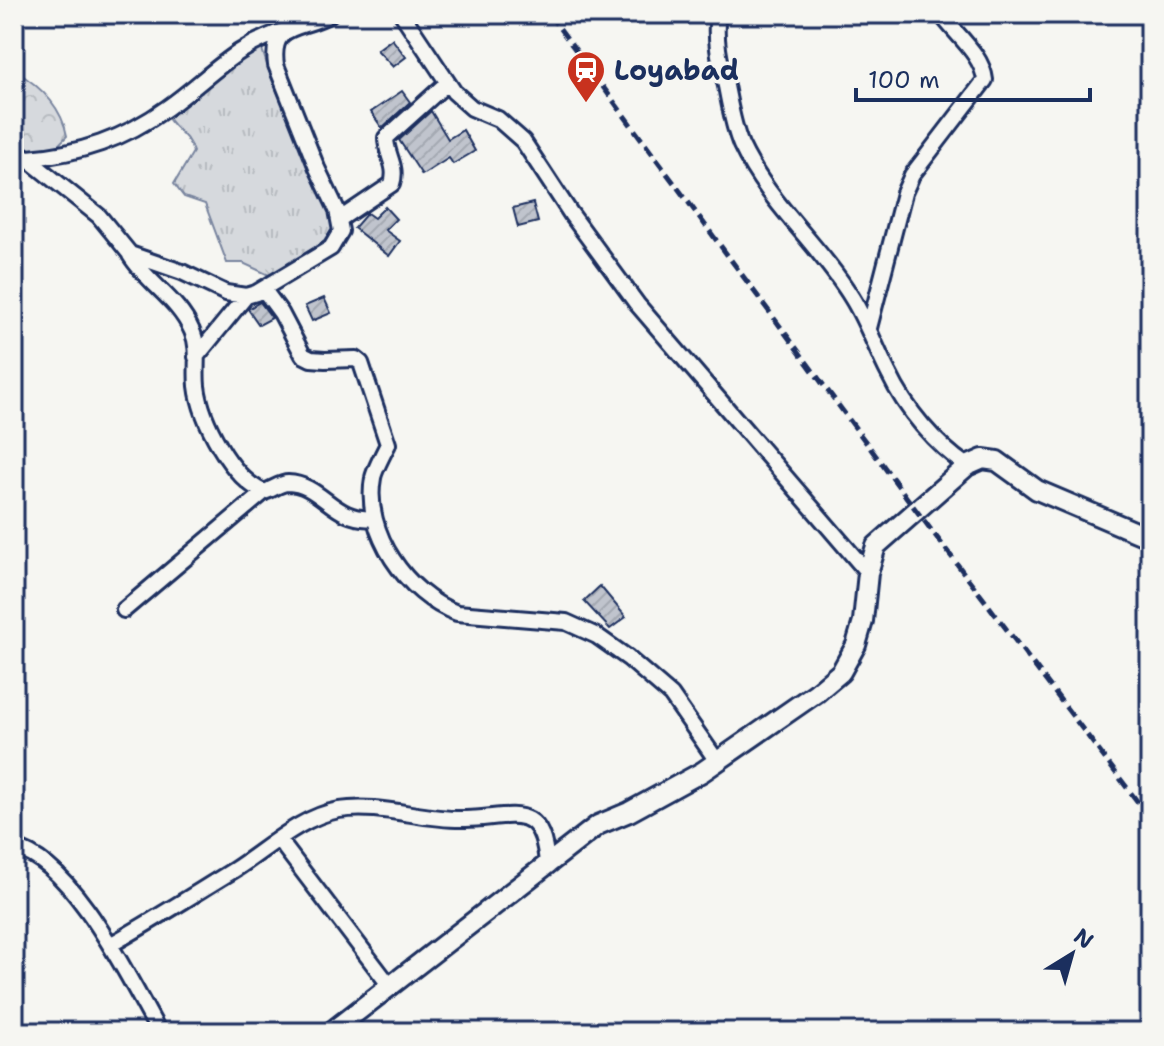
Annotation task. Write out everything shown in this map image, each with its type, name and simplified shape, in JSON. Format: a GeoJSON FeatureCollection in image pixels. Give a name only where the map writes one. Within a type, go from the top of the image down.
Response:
{"type":"FeatureCollection","features":[{"type":"Feature","properties":{"kind":"street"},"geometry":{"type":"LineString","coordinates":[[28,158],[93,147],[131,132],[170,106],[233,54],[262,37],[310,24],[330,14]]}},
{"type":"Feature","properties":{"kind":"street"},"geometry":{"type":"LineString","coordinates":[[402,14],[447,83],[472,108],[498,119],[523,141],[571,214],[637,304],[868,573]]}},
{"type":"Feature","properties":{"kind":"street"},"geometry":{"type":"LineString","coordinates":[[718,14],[718,56],[742,147],[784,211],[846,289],[869,328],[901,395],[938,442],[967,466]]}},
{"type":"Feature","properties":{"kind":"street"},"geometry":{"type":"LineString","coordinates":[[869,328],[904,193],[912,175],[985,80],[984,69],[977,58],[941,14]]}},
{"type":"Feature","properties":{"kind":"street"},"geometry":{"type":"LineString","coordinates":[[130,254],[182,272],[226,293],[246,296],[264,290],[331,248],[341,231],[340,219],[276,65],[275,43],[286,30]]}},
{"type":"Feature","properties":{"kind":"street"},"geometry":{"type":"LineString","coordinates":[[340,219],[392,184],[394,164],[386,138],[447,83]]}},
{"type":"Feature","properties":{"kind":"street"},"geometry":{"type":"LineString","coordinates":[[14,148],[99,216],[149,281],[174,301],[196,341],[198,399],[209,429],[235,466],[257,489],[264,492]]}},
{"type":"Feature","properties":{"kind":"street"},"geometry":{"type":"LineString","coordinates":[[264,290],[281,313],[303,355],[311,359],[356,359],[361,363],[388,444],[372,480],[374,518],[390,554],[418,589],[430,600],[457,613],[566,622],[597,636],[637,664],[671,695],[710,766]]}},
{"type":"Feature","properties":{"kind":"street"},"geometry":{"type":"LineString","coordinates":[[196,357],[246,296]]}},
{"type":"Feature","properties":{"kind":"street"},"geometry":{"type":"LineString","coordinates":[[331,1032],[598,825],[629,812],[710,766],[816,693],[841,672],[856,645],[863,621],[868,573],[876,546],[967,466],[983,459],[997,461],[1037,490],[1150,538]]}},
{"type":"Feature","properties":{"kind":"street"},"geometry":{"type":"LineString","coordinates":[[124,610],[264,492],[285,483],[315,493],[347,516],[374,518]]}},
{"type":"Feature","properties":{"kind":"street"},"geometry":{"type":"LineString","coordinates":[[110,945],[316,817],[350,808],[393,810],[448,819],[522,817],[533,820],[545,840],[547,864]]}},
{"type":"Feature","properties":{"kind":"street"},"geometry":{"type":"LineString","coordinates":[[279,840],[390,986]]}},
{"type":"Feature","properties":{"kind":"street"},"geometry":{"type":"LineString","coordinates":[[14,848],[35,855],[70,887],[110,945],[159,1032]]}},
{"type":"Feature","properties":{"kind":"green space"},"geometry":{"type":"Polygon","coordinates":[[[261,46],[317,189],[338,222],[324,241],[271,276],[243,263],[227,263],[205,204],[184,197],[174,184],[193,152],[187,139],[166,114],[261,46]]]}},
{"type":"Feature","properties":{"kind":"green space"},"geometry":{"type":"Polygon","coordinates":[[[14,70],[55,106],[67,136],[39,165],[14,177],[14,70]]]}},
{"type":"Feature","properties":{"kind":"building"},"geometry":{"type":"Polygon","coordinates":[[[392,39],[406,57],[393,67],[377,50],[392,39]]]}},
{"type":"Feature","properties":{"kind":"building"},"geometry":{"type":"Polygon","coordinates":[[[402,91],[410,102],[382,128],[371,112],[402,91]]]}},
{"type":"Feature","properties":{"kind":"building"},"geometry":{"type":"Polygon","coordinates":[[[431,111],[448,139],[463,130],[475,151],[453,164],[449,158],[422,175],[399,140],[431,111]]]}},
{"type":"Feature","properties":{"kind":"building"},"geometry":{"type":"Polygon","coordinates":[[[533,203],[538,222],[518,227],[513,208],[533,203]]]}},
{"type":"Feature","properties":{"kind":"building"},"geometry":{"type":"Polygon","coordinates":[[[385,207],[396,219],[385,230],[400,241],[389,256],[354,228],[367,213],[374,218],[385,207]]]}},
{"type":"Feature","properties":{"kind":"building"},"geometry":{"type":"Polygon","coordinates":[[[324,298],[331,313],[312,321],[305,306],[324,298]]]}},
{"type":"Feature","properties":{"kind":"building"},"geometry":{"type":"Polygon","coordinates":[[[260,302],[272,318],[259,325],[248,309],[260,302]]]}},
{"type":"Feature","properties":{"kind":"building"},"geometry":{"type":"Polygon","coordinates":[[[600,586],[626,617],[610,629],[584,601],[600,586]]]}},
{"type":"Feature","properties":{"kind":"railway"},"geometry":{"type":"LineString","coordinates":[[549,14],[916,510],[1150,818]]}},
{"type":"Feature","properties":{"kind":"place","name":"Loyabad"},"geometry":{"type":"Point","coordinates":[586,104]}}]}
